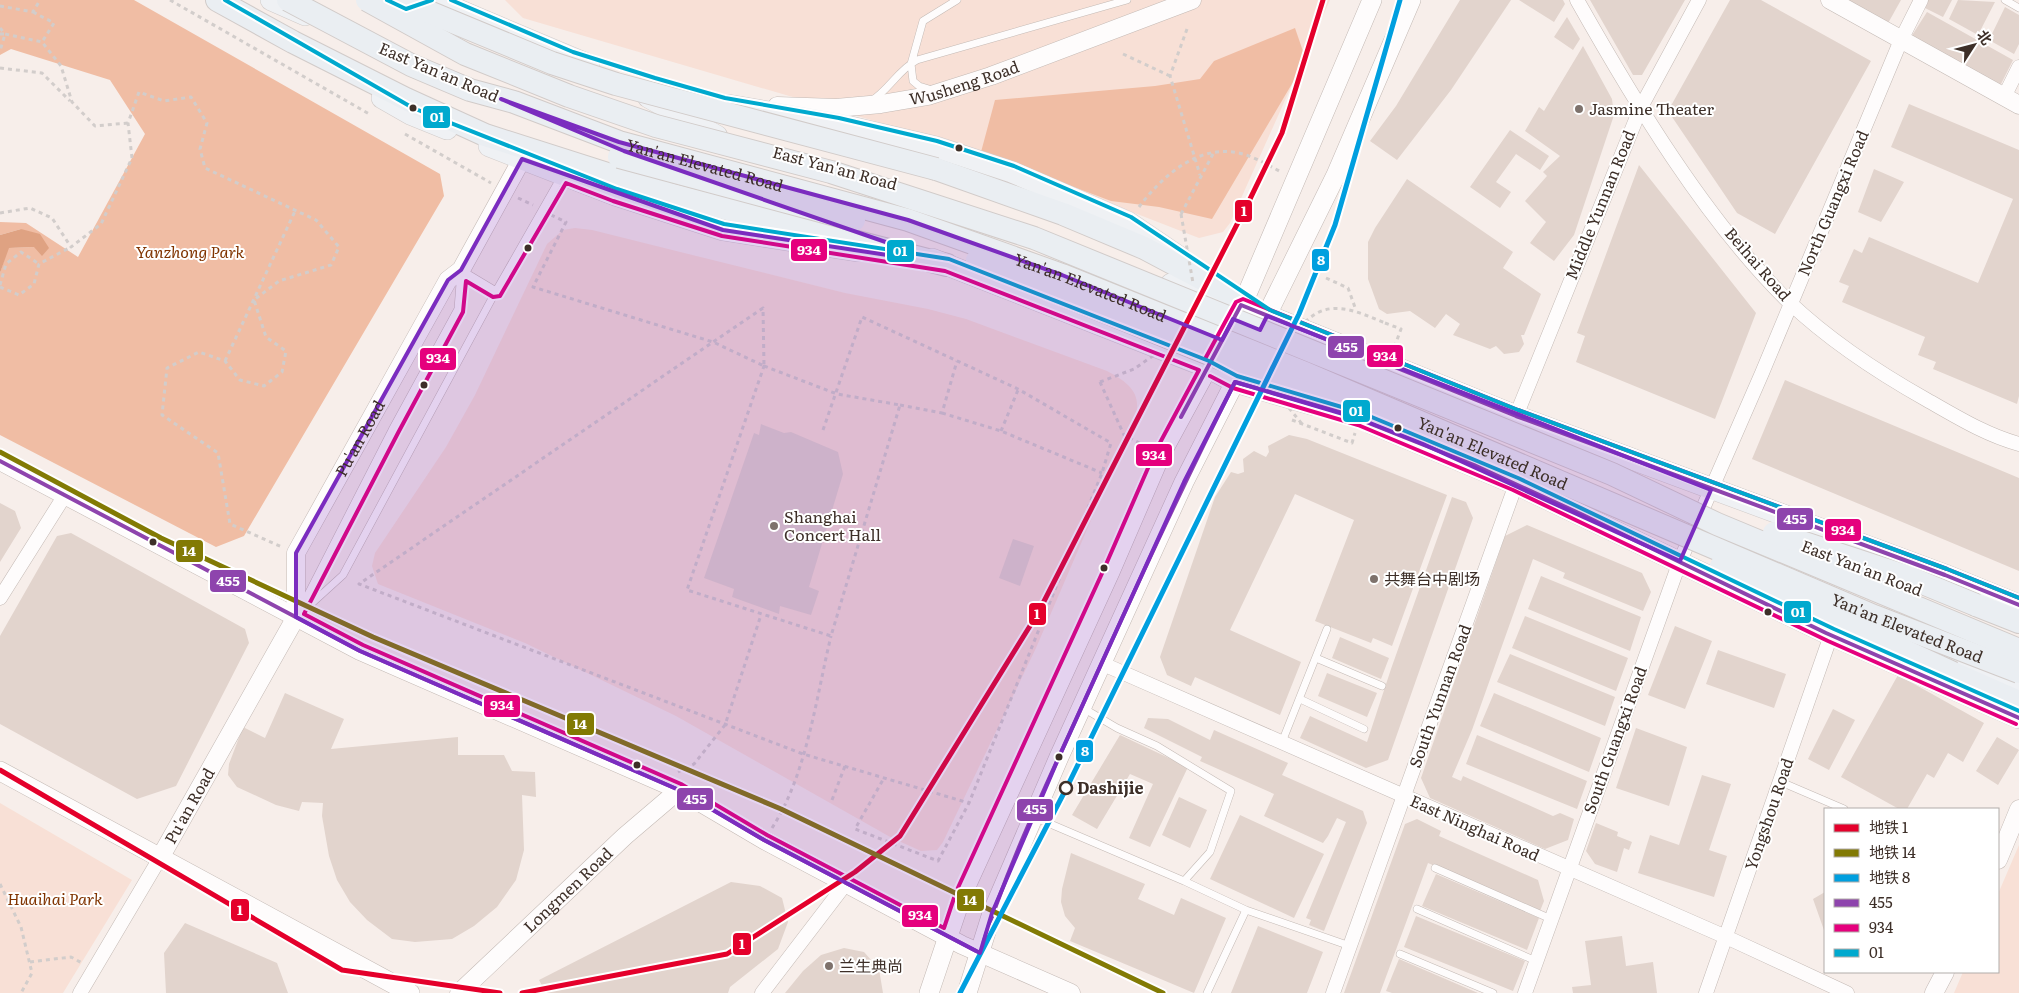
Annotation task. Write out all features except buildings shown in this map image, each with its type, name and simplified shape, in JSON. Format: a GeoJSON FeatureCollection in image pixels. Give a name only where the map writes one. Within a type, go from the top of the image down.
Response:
{"type":"FeatureCollection","features":[{"type":"Feature","properties":{"kind":"highway"},"geometry":{"type":"LineString","coordinates":[[215,0],[292,42],[485,135],[673,195],[947,264]]}},
{"type":"Feature","properties":{"kind":"highway","name":"Yan'an Elevated Road"},"geometry":{"type":"LineString","coordinates":[[288,0],[411,65],[470,90],[514,102],[619,142],[908,220],[1053,272],[1305,373],[1874,616],[2019,672]]}},
{"type":"Feature","properties":{"kind":"highway","name":"Yan'an Elevated Road"},"geometry":{"type":"LineString","coordinates":[[367,0],[465,54],[569,96],[656,126],[831,172],[1034,238],[1612,474],[1717,524],[2019,650]]}},
{"type":"Feature","properties":{"kind":"highway"},"geometry":{"type":"LineString","coordinates":[[403,8],[552,63],[616,84],[936,169],[1063,214],[1135,244],[1243,303]]}},
{"type":"Feature","properties":{"kind":"highway"},"geometry":{"type":"LineString","coordinates":[[470,90],[519,118],[618,157],[862,222],[997,268],[1632,526],[1907,653],[2019,702]]}},
{"type":"Feature","properties":{"kind":"highway"},"geometry":{"type":"LineString","coordinates":[[1612,474],[1818,548],[1908,577],[2019,622]]}},
{"type":"Feature","properties":{"kind":"main road","name":"East Yan'an Road"},"geometry":{"type":"LineString","coordinates":[[215,0],[410,114],[615,195],[723,230],[947,264]]}},
{"type":"Feature","properties":{"kind":"main road","name":"East Yan'an Road"},"geometry":{"type":"LineString","coordinates":[[271,0],[624,151],[947,264],[1207,367],[1235,382],[1360,419],[1516,484],[1831,635],[2019,718]]}},
{"type":"Feature","properties":{"kind":"main road","name":"East Yan'an Road"},"geometry":{"type":"LineString","coordinates":[[372,0],[403,8],[504,61],[607,103],[717,136],[850,170],[975,210],[1188,290],[1243,303]]}},
{"type":"Feature","properties":{"kind":"main road"},"geometry":{"type":"LineString","coordinates":[[929,993],[962,895],[1110,572],[1161,454],[1243,303],[1372,0]]}},
{"type":"Feature","properties":{"kind":"main road"},"geometry":{"type":"LineString","coordinates":[[967,993],[992,913],[1082,707],[1184,482],[1336,175],[1411,0]]}},
{"type":"Feature","properties":{"kind":"main road","name":"East Yan'an Road"},"geometry":{"type":"LineString","coordinates":[[403,8],[442,2],[599,68],[724,104],[838,124],[936,147],[1012,172],[1128,222],[1243,303],[1267,316],[1387,366],[1516,416],[1711,490],[1945,575],[2019,605]]}},
{"type":"Feature","properties":{"kind":"main road"},"geometry":{"type":"LineString","coordinates":[[599,68],[717,136]]}},
{"type":"Feature","properties":{"kind":"main road","name":"East Yan'an Road"},"geometry":{"type":"LineString","coordinates":[[1711,490],[1798,544],[1961,606],[2019,632]]}},
{"type":"Feature","properties":{"kind":"main road","name":"East Yan'an Road"},"geometry":{"type":"LineString","coordinates":[[1797,619],[1897,639],[2019,687]]}},
{"type":"Feature","properties":{"kind":"main road"},"geometry":{"type":"LineString","coordinates":[[0,770],[410,993]]}},
{"type":"Feature","properties":{"kind":"street","name":"Wusheng Road"},"geometry":{"type":"LineString","coordinates":[[724,104],[836,108],[928,96],[1010,70],[1192,0]]}},
{"type":"Feature","properties":{"kind":"street","name":"Beihai Road"},"geometry":{"type":"LineString","coordinates":[[1577,0],[1641,107],[1694,186],[1737,243],[1791,303],[1839,342],[1902,386],[1980,429],[2019,444]]}},
{"type":"Feature","properties":{"kind":"street","name":"Middle Yunnan Road"},"geometry":{"type":"LineString","coordinates":[[1516,416],[1641,107],[1699,0]]}},
{"type":"Feature","properties":{"kind":"street"},"geometry":{"type":"LineString","coordinates":[[1830,0],[2012,101],[2019,67]]}},
{"type":"Feature","properties":{"kind":"street","name":"North Guangxi Road"},"geometry":{"type":"LineString","coordinates":[[1711,490],[1901,40],[1921,0]]}},
{"type":"Feature","properties":{"kind":"street","name":"Pu'an Road"},"geometry":{"type":"LineString","coordinates":[[80,993],[160,858],[296,617],[296,553],[448,280],[460,270],[522,159]]}},
{"type":"Feature","properties":{"kind":"street"},"geometry":{"type":"LineString","coordinates":[[0,461],[360,651],[679,790],[764,840],[847,882],[948,937],[1070,993]]}},
{"type":"Feature","properties":{"kind":"street","name":"South Yunnan Road"},"geometry":{"type":"LineString","coordinates":[[1333,993],[1516,484]]}},
{"type":"Feature","properties":{"kind":"street","name":"South Guangxi Road"},"geometry":{"type":"LineString","coordinates":[[1525,993],[1680,561],[1711,490]]}},
{"type":"Feature","properties":{"kind":"street"},"geometry":{"type":"LineString","coordinates":[[0,598],[65,495]]}},
{"type":"Feature","properties":{"kind":"street","name":"Yongshou Road"},"geometry":{"type":"LineString","coordinates":[[1706,993],[1831,635]]}},
{"type":"Feature","properties":{"kind":"street","name":"East Ninghai Road"},"geometry":{"type":"LineString","coordinates":[[1103,664],[1568,870],[1726,937],[1847,993]]}},
{"type":"Feature","properties":{"kind":"street","name":"Longmen Road"},"geometry":{"type":"LineString","coordinates":[[459,993],[625,836],[679,790]]}},
{"type":"Feature","properties":{"kind":"street"},"geometry":{"type":"LineString","coordinates":[[1999,858],[2019,809]]}},
{"type":"Feature","properties":{"kind":"street"},"geometry":{"type":"LineString","coordinates":[[762,993],[847,882]]}},
{"type":"Feature","properties":{"kind":"street"},"geometry":{"type":"LineString","coordinates":[[1934,993],[1944,973]]}},
{"type":"Feature","properties":{"kind":"lane"},"geometry":{"type":"LineString","coordinates":[[944,91],[919,86],[910,74],[911,64],[923,21],[957,0]]}},
{"type":"Feature","properties":{"kind":"lane"},"geometry":{"type":"LineString","coordinates":[[863,105],[875,99],[901,71],[911,64],[1000,35],[1127,0]]}},
{"type":"Feature","properties":{"kind":"lane"},"geometry":{"type":"LineString","coordinates":[[2005,0],[2019,8]]}},
{"type":"Feature","properties":{"kind":"lane","name":"Pu'an Road"},"geometry":{"type":"LineString","coordinates":[[296,617],[343,575],[496,291],[562,175]]}},
{"type":"Feature","properties":{"kind":"lane"},"geometry":{"type":"LineString","coordinates":[[460,270],[496,291]]}},
{"type":"Feature","properties":{"kind":"lane","name":"Pu'an Road"},"geometry":{"type":"LineString","coordinates":[[296,617],[392,430],[458,309],[460,270]]}},
{"type":"Feature","properties":{"kind":"lane"},"geometry":{"type":"LineString","coordinates":[[1282,742],[1328,629]]}},
{"type":"Feature","properties":{"kind":"lane"},"geometry":{"type":"LineString","coordinates":[[1316,658],[1382,686]]}},
{"type":"Feature","properties":{"kind":"lane"},"geometry":{"type":"LineString","coordinates":[[1300,699],[1364,729]]}},
{"type":"Feature","properties":{"kind":"lane"},"geometry":{"type":"LineString","coordinates":[[1082,707],[1118,728],[1157,746],[1231,791],[1210,852],[1184,881]]}},
{"type":"Feature","properties":{"kind":"lane"},"geometry":{"type":"LineString","coordinates":[[1780,782],[1842,808]]}},
{"type":"Feature","properties":{"kind":"lane"},"geometry":{"type":"LineString","coordinates":[[1033,817],[1184,881],[1246,910],[1350,946]]}},
{"type":"Feature","properties":{"kind":"lane"},"geometry":{"type":"LineString","coordinates":[[1435,868],[1551,918]]}},
{"type":"Feature","properties":{"kind":"lane"},"geometry":{"type":"LineString","coordinates":[[1416,909],[1536,962]]}},
{"type":"Feature","properties":{"kind":"lane"},"geometry":{"type":"LineString","coordinates":[[1207,993],[1246,910]]}},
{"type":"Feature","properties":{"kind":"lane"},"geometry":{"type":"LineString","coordinates":[[1400,954],[1493,993]]}},
{"type":"Feature","properties":{"kind":"path"},"geometry":{"type":"LineString","coordinates":[[33,12],[40,0]]}},
{"type":"Feature","properties":{"kind":"path"},"geometry":{"type":"LineString","coordinates":[[170,0],[376,118]]}},
{"type":"Feature","properties":{"kind":"path"},"geometry":{"type":"LineString","coordinates":[[0,6],[33,12],[54,23],[42,42]]}},
{"type":"Feature","properties":{"kind":"path"},"geometry":{"type":"LineString","coordinates":[[0,28],[2,34],[0,51]]}},
{"type":"Feature","properties":{"kind":"path"},"geometry":{"type":"LineString","coordinates":[[1187,29],[1170,76],[1200,175]]}},
{"type":"Feature","properties":{"kind":"path"},"geometry":{"type":"LineString","coordinates":[[2,34],[42,42],[61,66],[72,102]]}},
{"type":"Feature","properties":{"kind":"path"},"geometry":{"type":"LineString","coordinates":[[1123,54],[1170,76]]}},
{"type":"Feature","properties":{"kind":"path"},"geometry":{"type":"LineString","coordinates":[[0,68],[42,73],[95,126],[128,123]]}},
{"type":"Feature","properties":{"kind":"path"},"geometry":{"type":"LineString","coordinates":[[39,264],[21,252],[6,264],[0,286],[19,295],[34,284],[39,264],[72,247],[101,224],[132,158],[128,123],[139,92],[164,101],[191,97],[207,123],[200,149],[205,168],[316,220],[339,247],[331,265],[279,281],[254,300]]}},
{"type":"Feature","properties":{"kind":"path"},"geometry":{"type":"LineString","coordinates":[[402,132],[505,191],[566,222],[533,287],[713,342],[764,366],[837,394],[942,413],[1001,431],[1102,473]]}},
{"type":"Feature","properties":{"kind":"path"},"geometry":{"type":"LineString","coordinates":[[1128,222],[1163,179],[1196,158],[1227,152],[1245,155],[1296,181]]}},
{"type":"Feature","properties":{"kind":"path"},"geometry":{"type":"LineString","coordinates":[[1181,214],[1200,175],[1213,154]]}},
{"type":"Feature","properties":{"kind":"path"},"geometry":{"type":"LineString","coordinates":[[0,212],[30,208],[52,218],[72,247]]}},
{"type":"Feature","properties":{"kind":"path"},"geometry":{"type":"LineString","coordinates":[[225,361],[296,209]]}},
{"type":"Feature","properties":{"kind":"path"},"geometry":{"type":"LineString","coordinates":[[1326,278],[1348,288],[1356,310]]}},
{"type":"Feature","properties":{"kind":"path"},"geometry":{"type":"LineString","coordinates":[[254,300],[266,337],[286,351],[282,372],[264,386],[240,380],[225,361],[199,352],[167,368],[162,415],[218,453],[230,524],[296,553]]}},
{"type":"Feature","properties":{"kind":"path"},"geometry":{"type":"LineString","coordinates":[[359,584],[763,308],[764,366],[687,590],[831,636]]}},
{"type":"Feature","properties":{"kind":"path"},"geometry":{"type":"LineString","coordinates":[[823,430],[862,317],[1018,389],[1111,443],[1102,473],[969,804],[938,861],[855,829],[884,778]]}},
{"type":"Feature","properties":{"kind":"path"},"geometry":{"type":"LineString","coordinates":[[1385,323],[1401,329],[1387,366]]}},
{"type":"Feature","properties":{"kind":"path"},"geometry":{"type":"LineString","coordinates":[[942,413],[957,361]]}},
{"type":"Feature","properties":{"kind":"path"},"geometry":{"type":"LineString","coordinates":[[1100,382],[1124,435],[1161,454]]}},
{"type":"Feature","properties":{"kind":"path"},"geometry":{"type":"LineString","coordinates":[[1001,431],[1018,389]]}},
{"type":"Feature","properties":{"kind":"path"},"geometry":{"type":"LineString","coordinates":[[764,840],[785,808],[803,754],[831,636],[900,404]]}},
{"type":"Feature","properties":{"kind":"path"},"geometry":{"type":"LineString","coordinates":[[343,575],[359,584],[725,726],[803,754],[969,804]]}},
{"type":"Feature","properties":{"kind":"path"},"geometry":{"type":"LineString","coordinates":[[660,782],[694,764],[725,726],[761,615]]}},
{"type":"Feature","properties":{"kind":"path"},"geometry":{"type":"LineString","coordinates":[[832,800],[845,766]]}},
{"type":"Feature","properties":{"kind":"path"},"geometry":{"type":"LineString","coordinates":[[0,884],[21,927],[30,962],[32,973],[21,993]]}},
{"type":"Feature","properties":{"kind":"path"},"geometry":{"type":"LineString","coordinates":[[30,962],[71,956],[93,970]]}},
{"type":"Feature","properties":{"kind":"highlighted area"},"geometry":{"type":"Polygon","coordinates":[[[501,99],[619,142],[908,220],[1062,275],[1222,340],[1233,319],[1260,330],[1267,316],[1711,490],[1680,561],[1423,444],[1360,419],[1235,382],[1184,482],[1059,757],[992,913],[980,953],[764,840],[679,790],[360,651],[296,617],[296,553],[448,280],[461,270],[522,159],[723,230],[894,256],[897,246],[624,151],[501,99]]]}},
{"type":"Feature","properties":{"kind":"green space","name":"Yanzhong Park"},"geometry":{"type":"Polygon","coordinates":[[[0,0],[134,0],[440,174],[444,196],[244,536],[216,547],[0,435],[0,273],[8,248],[34,247],[21,229],[0,235],[0,222],[26,223],[78,257],[145,134],[110,80],[11,49],[0,55],[0,0]]]}},
{"type":"Feature","properties":{"kind":"green space"},"geometry":{"type":"Polygon","coordinates":[[[505,0],[1330,0],[1230,223],[1223,232],[1199,238],[970,149],[523,18],[505,0]]]}},
{"type":"Feature","properties":{"kind":"green space"},"geometry":{"type":"Polygon","coordinates":[[[1295,28],[1306,60],[1212,219],[1159,207],[1111,201],[981,152],[995,100],[1155,86],[1200,79],[1214,61],[1295,28]]]}},
{"type":"Feature","properties":{"kind":"green space"},"geometry":{"type":"Polygon","coordinates":[[[575,228],[592,230],[845,293],[928,309],[966,319],[1107,371],[1121,379],[1132,389],[1137,401],[1135,418],[1036,648],[943,842],[937,850],[921,851],[892,838],[676,716],[525,643],[378,584],[372,566],[375,553],[446,447],[475,395],[547,244],[563,230],[575,228]]]}},
{"type":"Feature","properties":{"kind":"green space","name":"Huaihai Park"},"geometry":{"type":"Polygon","coordinates":[[[0,803],[132,880],[63,993],[0,993],[0,803]]]}},
{"type":"Feature","properties":{"kind":"green space"},"geometry":{"type":"Polygon","coordinates":[[[2019,845],[2019,993],[1954,993],[1963,973],[1999,973],[1999,892],[2019,845]]]}},
{"type":"Feature","properties":{"kind":"shaded area"},"geometry":{"type":"Polygon","coordinates":[[[21,229],[40,234],[49,248],[42,256],[34,247],[9,248],[0,273],[0,235],[21,229]]]}},
{"type":"Feature","properties":{"kind":"metro line","name":"1"},"geometry":{"type":"LineString","coordinates":[[522,993],[727,954],[855,872],[900,836],[1038,613],[1250,199],[1282,133],[1323,0]]}},
{"type":"Feature","properties":{"kind":"metro line","name":"8"},"geometry":{"type":"LineString","coordinates":[[960,993],[1066,789],[1299,314],[1335,225],[1400,0]]}},
{"type":"Feature","properties":{"kind":"metro line","name":"14"},"geometry":{"type":"LineString","coordinates":[[0,452],[161,538],[373,637],[781,809],[1163,993]]}},
{"type":"Feature","properties":{"kind":"metro line","name":"1"},"geometry":{"type":"LineString","coordinates":[[0,770],[342,970],[500,993]]}},
{"type":"Feature","properties":{"kind":"transit line","name":"01"},"geometry":{"type":"LineString","coordinates":[[225,0],[413,108],[617,189],[724,224],[949,259],[1209,361],[1237,376],[1362,413],[1518,478],[1834,629],[2019,711]]}},
{"type":"Feature","properties":{"kind":"transit line","name":"01"},"geometry":{"type":"LineString","coordinates":[[387,0],[406,9],[432,0]]}},
{"type":"Feature","properties":{"kind":"transit line","name":"01"},"geometry":{"type":"LineString","coordinates":[[451,0],[573,52],[655,78],[725,98],[839,118],[937,141],[1014,166],[1131,217],[1270,310],[1518,410],[1947,569],[2019,598]]}},
{"type":"Feature","properties":{"kind":"transit line","name":"934"},"geometry":{"type":"LineString","coordinates":[[566,183],[613,201],[722,236],[945,271],[1199,370],[1155,452],[1104,569],[956,892],[944,928],[767,835],[681,784],[363,645],[304,614],[463,312],[466,281],[493,297],[500,296],[566,183]]}},
{"type":"Feature","properties":{"kind":"transit line","name":"934"},"geometry":{"type":"LineString","coordinates":[[1205,359],[1236,302],[1243,299],[1518,410],[1947,569],[2019,598]]}},
{"type":"Feature","properties":{"kind":"transit line","name":"455"},"geometry":{"type":"LineString","coordinates":[[1181,417],[1241,305],[1516,416],[1945,575],[2019,605]]}},
{"type":"Feature","properties":{"kind":"transit line","name":"934"},"geometry":{"type":"LineString","coordinates":[[1210,376],[1233,388],[1358,425],[1513,490],[1828,641],[2016,724]]}},
{"type":"Feature","properties":{"kind":"transit line","name":"455"},"geometry":{"type":"LineString","coordinates":[[0,461],[360,651],[679,790],[764,840],[980,953],[1014,858],[1041,796],[1157,542],[1235,382],[1346,414],[1474,465],[1583,515],[1826,633],[2019,718]]}},
{"type":"Feature","properties":{"kind":"place","name":"Jasmine Theater"},"geometry":{"type":"Point","coordinates":[1579,109]}},
{"type":"Feature","properties":{"kind":"place","name":"Shanghai Concert Hall"},"geometry":{"type":"Point","coordinates":[774,526]}},
{"type":"Feature","properties":{"kind":"place","name":"共舞台中剧场"},"geometry":{"type":"Point","coordinates":[1374,579]}},
{"type":"Feature","properties":{"kind":"place","name":"Dashijie"},"geometry":{"type":"Point","coordinates":[1066,788]}},
{"type":"Feature","properties":{"kind":"place","name":"兰生典尚"},"geometry":{"type":"Point","coordinates":[829,966]}}]}
